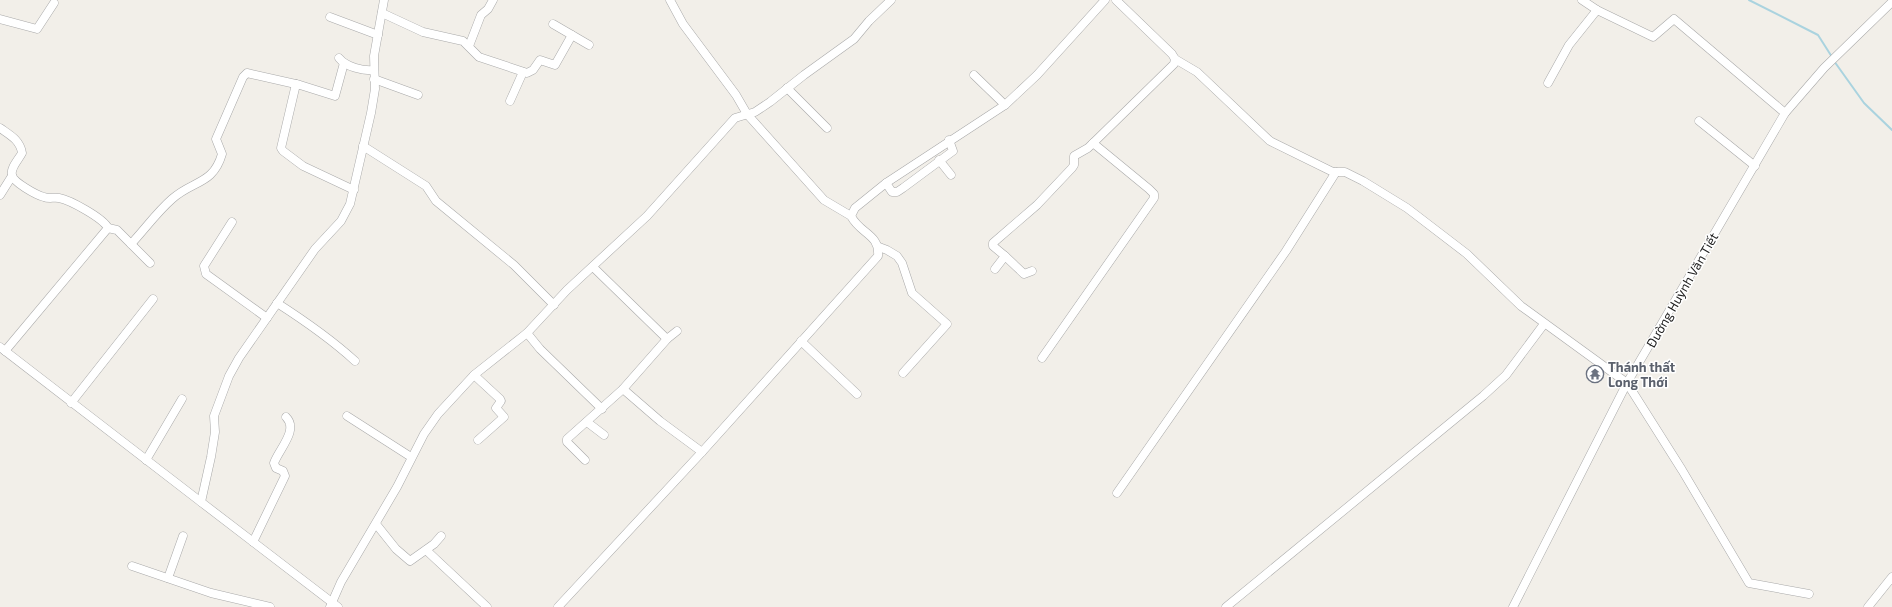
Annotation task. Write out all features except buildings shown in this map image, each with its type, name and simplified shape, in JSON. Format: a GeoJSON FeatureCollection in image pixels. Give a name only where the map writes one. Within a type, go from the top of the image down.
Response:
{"type":"FeatureCollection","features":[{"type":"Feature","properties":{"kind":"street"},"geometry":{"type":"LineString","coordinates":[[201,502],[215,432],[214,416],[229,376],[277,303],[315,249],[341,221],[350,204],[375,90],[374,70],[384,0]]}},
{"type":"Feature","properties":{"kind":"street"},"geometry":{"type":"LineString","coordinates":[[469,46],[481,15],[488,9],[493,0]]}},
{"type":"Feature","properties":{"kind":"street"},"geometry":{"type":"LineString","coordinates":[[670,0],[683,24],[736,95],[747,114],[824,200],[852,216]]}},
{"type":"Feature","properties":{"kind":"street"},"geometry":{"type":"LineString","coordinates":[[558,607],[702,452],[878,256],[879,248],[876,240],[854,222],[852,216],[855,208],[886,183],[1005,105],[1037,75],[1105,0]]}},
{"type":"Feature","properties":{"kind":"street"},"geometry":{"type":"LineString","coordinates":[[1582,0],[1597,10],[1653,37],[1674,19],[1785,113]]}},
{"type":"Feature","properties":{"kind":"street"},"geometry":{"type":"LineString","coordinates":[[330,604],[376,524],[424,434],[438,414],[474,374],[527,333],[647,216],[722,130],[735,118],[747,114],[770,102],[854,38],[887,1]]}},
{"type":"Feature","properties":{"kind":"street"},"geometry":{"type":"LineString","coordinates":[[1121,2],[1172,54],[1175,59],[1196,72],[1270,141],[1336,172],[1346,172],[1407,208],[1467,254],[1521,306],[1627,383],[1682,470],[1749,583],[1809,594]]}},
{"type":"Feature","properties":{"kind":"street","name":"Đường Huỳnh Văn Tiết"},"geometry":{"type":"LineString","coordinates":[[1513,607],[1627,383],[1785,113],[1824,68],[1892,2]]}},
{"type":"Feature","properties":{"kind":"street"},"geometry":{"type":"LineString","coordinates":[[0,19],[37,29],[54,3]]}},
{"type":"Feature","properties":{"kind":"street"},"geometry":{"type":"LineString","coordinates":[[1548,83],[1569,45],[1597,10]]}},
{"type":"Feature","properties":{"kind":"street"},"geometry":{"type":"LineString","coordinates":[[382,13],[423,32],[457,39],[469,46],[479,57],[523,72],[530,72],[540,60],[555,65],[572,35]]}},
{"type":"Feature","properties":{"kind":"street"},"geometry":{"type":"LineString","coordinates":[[330,17],[378,35]]}},
{"type":"Feature","properties":{"kind":"street"},"geometry":{"type":"LineString","coordinates":[[553,24],[589,45]]}},
{"type":"Feature","properties":{"kind":"street"},"geometry":{"type":"LineString","coordinates":[[1032,271],[1024,274],[993,246],[993,243],[1037,205],[1072,168],[1074,156],[1093,143],[1174,64],[1175,59]]}},
{"type":"Feature","properties":{"kind":"street"},"geometry":{"type":"LineString","coordinates":[[131,244],[172,199],[190,186],[204,182],[216,169],[222,154],[216,138],[242,77],[247,73],[296,84],[335,96],[342,60],[366,71],[374,70]]}},
{"type":"Feature","properties":{"kind":"street"},"geometry":{"type":"LineString","coordinates":[[510,101],[523,72]]}},
{"type":"Feature","properties":{"kind":"street"},"geometry":{"type":"LineString","coordinates":[[974,75],[1005,105]]}},
{"type":"Feature","properties":{"kind":"street"},"geometry":{"type":"LineString","coordinates":[[374,79],[418,95]]}},
{"type":"Feature","properties":{"kind":"street"},"geometry":{"type":"LineString","coordinates":[[296,84],[281,148],[283,152],[304,166],[354,190]]}},
{"type":"Feature","properties":{"kind":"street"},"geometry":{"type":"LineString","coordinates":[[787,88],[827,128]]}},
{"type":"Feature","properties":{"kind":"street"},"geometry":{"type":"LineString","coordinates":[[1699,121],[1755,166]]}},
{"type":"Feature","properties":{"kind":"street"},"geometry":{"type":"LineString","coordinates":[[0,128],[16,140],[22,153],[12,170],[12,176],[0,196]]}},
{"type":"Feature","properties":{"kind":"street"},"geometry":{"type":"LineString","coordinates":[[886,183],[891,191],[897,192],[954,150],[950,140]]}},
{"type":"Feature","properties":{"kind":"street"},"geometry":{"type":"LineString","coordinates":[[1042,358],[1154,198],[1154,194],[1149,189],[1093,143]]}},
{"type":"Feature","properties":{"kind":"street"},"geometry":{"type":"LineString","coordinates":[[363,146],[426,186],[436,201],[514,265],[554,305]]}},
{"type":"Feature","properties":{"kind":"street"},"geometry":{"type":"LineString","coordinates":[[939,160],[951,175]]}},
{"type":"Feature","properties":{"kind":"street"},"geometry":{"type":"LineString","coordinates":[[1117,493],[1286,251],[1336,172]]}},
{"type":"Feature","properties":{"kind":"street"},"geometry":{"type":"LineString","coordinates":[[12,176],[15,181],[44,198],[60,198],[78,206],[98,218],[106,224],[108,228],[117,230],[150,263]]}},
{"type":"Feature","properties":{"kind":"street"},"geometry":{"type":"LineString","coordinates":[[232,222],[204,266],[204,270],[206,274],[267,318]]}},
{"type":"Feature","properties":{"kind":"street"},"geometry":{"type":"LineString","coordinates":[[108,228],[3,349],[253,542],[330,604],[338,607]]}},
{"type":"Feature","properties":{"kind":"street"},"geometry":{"type":"LineString","coordinates":[[879,248],[887,250],[897,256],[902,263],[912,293],[947,324],[944,330],[903,373]]}},
{"type":"Feature","properties":{"kind":"street"},"geometry":{"type":"LineString","coordinates":[[995,269],[1005,256]]}},
{"type":"Feature","properties":{"kind":"street"},"geometry":{"type":"LineString","coordinates":[[593,267],[667,339]]}},
{"type":"Feature","properties":{"kind":"street"},"geometry":{"type":"LineString","coordinates":[[71,403],[152,299]]}},
{"type":"Feature","properties":{"kind":"street"},"geometry":{"type":"LineString","coordinates":[[277,303],[303,319],[340,347],[355,361]]}},
{"type":"Feature","properties":{"kind":"street"},"geometry":{"type":"LineString","coordinates":[[1226,607],[1483,396],[1506,375],[1544,324]]}},
{"type":"Feature","properties":{"kind":"street"},"geometry":{"type":"LineString","coordinates":[[585,460],[567,442],[567,439],[623,390],[667,339],[677,331]]}},
{"type":"Feature","properties":{"kind":"street"},"geometry":{"type":"LineString","coordinates":[[527,333],[540,349],[602,409]]}},
{"type":"Feature","properties":{"kind":"street"},"geometry":{"type":"LineString","coordinates":[[801,341],[857,394]]}},
{"type":"Feature","properties":{"kind":"street"},"geometry":{"type":"LineString","coordinates":[[474,374],[500,399],[496,408],[504,418],[478,440]]}},
{"type":"Feature","properties":{"kind":"street"},"geometry":{"type":"LineString","coordinates":[[623,390],[660,421],[702,452]]}},
{"type":"Feature","properties":{"kind":"street"},"geometry":{"type":"LineString","coordinates":[[146,460],[182,399]]}},
{"type":"Feature","properties":{"kind":"street"},"geometry":{"type":"LineString","coordinates":[[347,416],[411,457]]}},
{"type":"Feature","properties":{"kind":"street"},"geometry":{"type":"LineString","coordinates":[[253,542],[285,476],[283,471],[276,468],[274,463],[291,429],[289,420],[286,417]]}},
{"type":"Feature","properties":{"kind":"street"},"geometry":{"type":"LineString","coordinates":[[587,422],[604,436]]}},
{"type":"Feature","properties":{"kind":"street"},"geometry":{"type":"LineString","coordinates":[[376,524],[408,560],[412,561],[441,536]]}},
{"type":"Feature","properties":{"kind":"street"},"geometry":{"type":"LineString","coordinates":[[168,578],[183,536]]}},
{"type":"Feature","properties":{"kind":"street"},"geometry":{"type":"LineString","coordinates":[[426,550],[487,607]]}},
{"type":"Feature","properties":{"kind":"street"},"geometry":{"type":"LineString","coordinates":[[132,566],[211,593],[270,607]]}},
{"type":"Feature","properties":{"kind":"street"},"geometry":{"type":"LineString","coordinates":[[1868,607],[1892,577]]}},
{"type":"Feature","properties":{"kind":"waterway"},"geometry":{"type":"LineString","coordinates":[[1749,0],[1818,35],[1832,57]]}},
{"type":"Feature","properties":{"kind":"waterway"},"geometry":{"type":"LineString","coordinates":[[1834,61],[1864,103],[1892,130]]}},
{"type":"Feature","properties":{"kind":"place","name":"Thánh thất Long Thới"},"geometry":{"type":"Point","coordinates":[1595,374]}}]}
